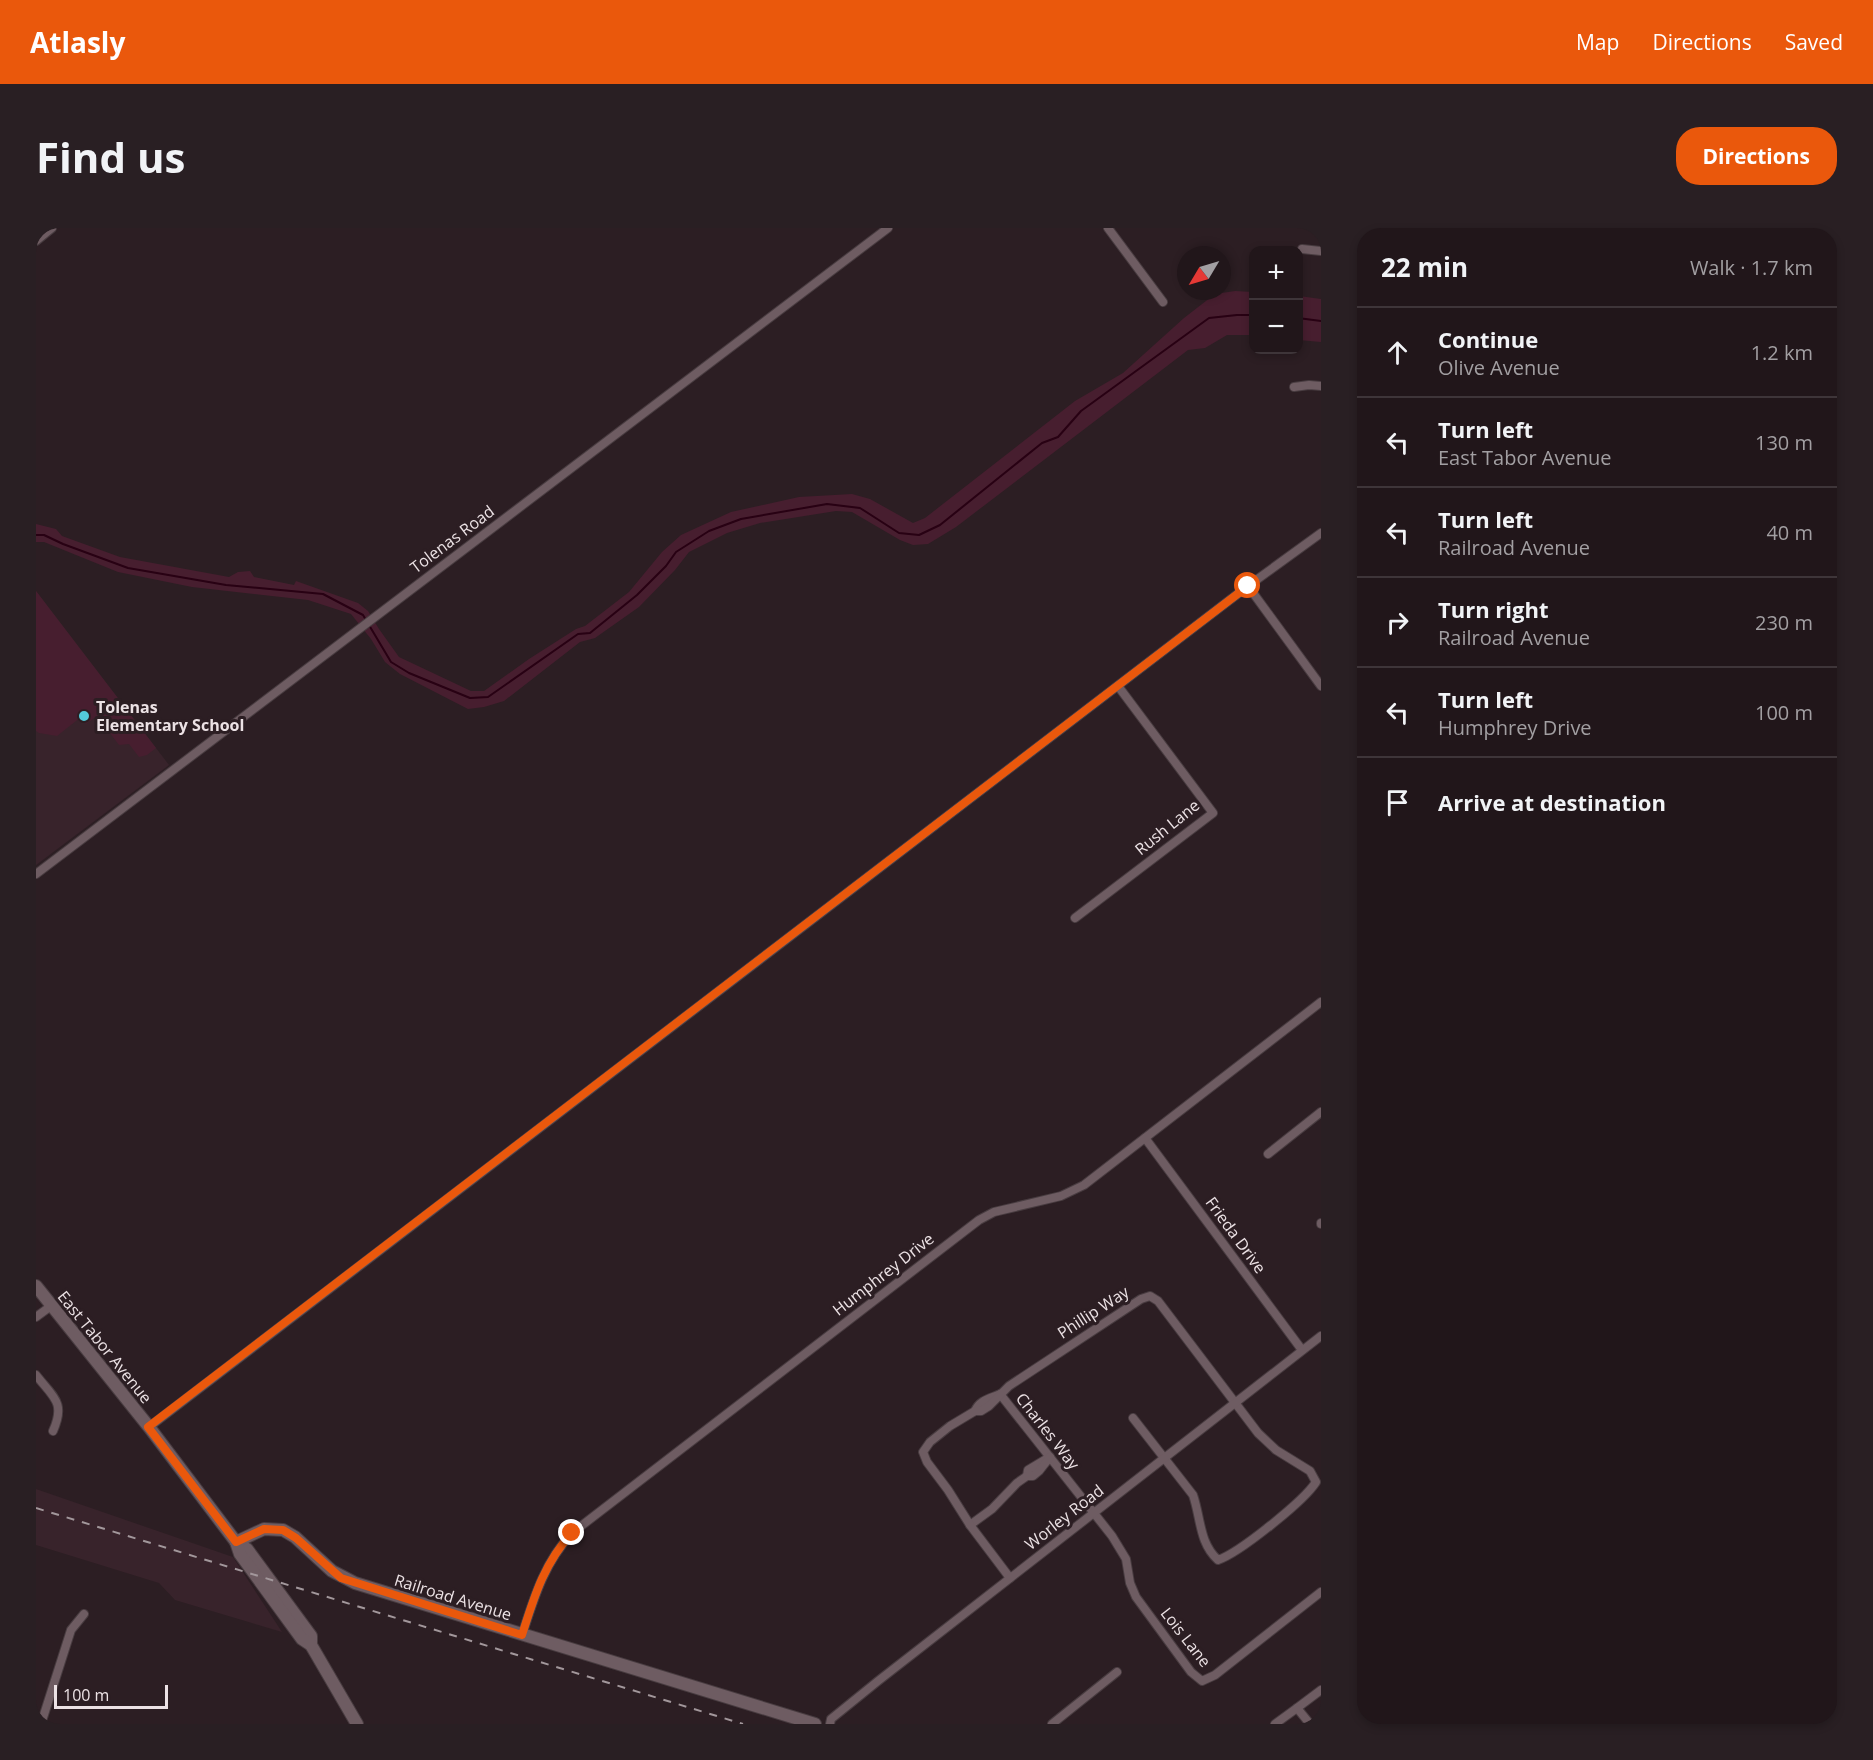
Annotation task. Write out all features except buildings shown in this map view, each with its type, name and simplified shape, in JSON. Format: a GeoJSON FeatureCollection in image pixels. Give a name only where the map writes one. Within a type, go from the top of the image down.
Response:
{"type":"FeatureCollection","features":[{"type":"Feature","properties":{"kind":"main road","name":"East Tabor Avenue"},"geometry":{"type":"LineString","coordinates":[[36,1286],[236,1542],[240,1554],[302,1639],[311,1645],[357,1724]]}},
{"type":"Feature","properties":{"kind":"main road","name":"Railroad Avenue"},"geometry":{"type":"LineString","coordinates":[[236,1542],[264,1529],[283,1530],[296,1538],[341,1578],[815,1724]]}},
{"type":"Feature","properties":{"kind":"street"},"geometry":{"type":"LineString","coordinates":[[36,240],[52,228]]}},
{"type":"Feature","properties":{"kind":"street","name":"Tolenas Road"},"geometry":{"type":"LineString","coordinates":[[36,874],[888,228]]}},
{"type":"Feature","properties":{"kind":"street"},"geometry":{"type":"LineString","coordinates":[[1108,228],[1163,302]]}},
{"type":"Feature","properties":{"kind":"street"},"geometry":{"type":"LineString","coordinates":[[1303,249],[1321,251]]}},
{"type":"Feature","properties":{"kind":"street"},"geometry":{"type":"LineString","coordinates":[[1294,387],[1321,386]]}},
{"type":"Feature","properties":{"kind":"street"},"geometry":{"type":"LineString","coordinates":[[148,1427],[1248,586],[1321,533]]}},
{"type":"Feature","properties":{"kind":"street"},"geometry":{"type":"LineString","coordinates":[[1248,586],[1321,686]]}},
{"type":"Feature","properties":{"kind":"street","name":"Rush Lane"},"geometry":{"type":"LineString","coordinates":[[1074,918],[1213,813],[1118,686]]}},
{"type":"Feature","properties":{"kind":"street","name":"Humphrey Drive"},"geometry":{"type":"LineString","coordinates":[[522,1635],[537,1587],[560,1546],[572,1533],[979,1220],[994,1212],[1061,1196],[1084,1185],[1321,1002]]}},
{"type":"Feature","properties":{"kind":"street"},"geometry":{"type":"LineString","coordinates":[[1268,1154],[1321,1112]]}},
{"type":"Feature","properties":{"kind":"street","name":"Frieda Drive"},"geometry":{"type":"LineString","coordinates":[[1145,1137],[1302,1350]]}},
{"type":"Feature","properties":{"kind":"street","name":"Phillip Way"},"geometry":{"type":"LineString","coordinates":[[1010,1578],[969,1525],[948,1490],[927,1462],[923,1452],[930,1442],[975,1411],[981,1411],[1009,1386],[1141,1299],[1150,1296],[1158,1301],[1235,1404]]}},
{"type":"Feature","properties":{"kind":"street"},"geometry":{"type":"LineString","coordinates":[[36,1317],[51,1306]]}},
{"type":"Feature","properties":{"kind":"street","name":"Worley Road"},"geometry":{"type":"LineString","coordinates":[[830,1724],[831,1719],[1321,1336]]}},
{"type":"Feature","properties":{"kind":"street"},"geometry":{"type":"LineString","coordinates":[[36,1375],[58,1403],[59,1418],[53,1431]]}},
{"type":"Feature","properties":{"kind":"street","name":"Charles Way"},"geometry":{"type":"LineString","coordinates":[[1000,1395],[1093,1514]]}},
{"type":"Feature","properties":{"kind":"street"},"geometry":{"type":"LineString","coordinates":[[1133,1418],[1193,1495],[1204,1540],[1210,1554],[1218,1560],[1229,1557],[1309,1493],[1316,1482],[1311,1471],[1276,1450],[1258,1433],[1235,1404]]}},
{"type":"Feature","properties":{"kind":"street"},"geometry":{"type":"LineString","coordinates":[[969,1525],[992,1509],[1026,1476],[1033,1476],[1040,1471],[1050,1458]]}},
{"type":"Feature","properties":{"kind":"street","name":"Lois Lane"},"geometry":{"type":"LineString","coordinates":[[1093,1514],[1112,1536],[1126,1559],[1130,1583],[1136,1597],[1191,1672],[1202,1681],[1215,1675],[1321,1592]]}},
{"type":"Feature","properties":{"kind":"street"},"geometry":{"type":"LineString","coordinates":[[38,1724],[71,1630],[84,1614]]}},
{"type":"Feature","properties":{"kind":"street"},"geometry":{"type":"LineString","coordinates":[[1052,1724],[1117,1672]]}},
{"type":"Feature","properties":{"kind":"street"},"geometry":{"type":"LineString","coordinates":[[1275,1724],[1321,1690]]}},
{"type":"Feature","properties":{"kind":"street"},"geometry":{"type":"LineString","coordinates":[[1297,1708],[1310,1724]]}},
{"type":"Feature","properties":{"kind":"shaded area"},"geometry":{"type":"Polygon","coordinates":[[[1231,292],[1249,292],[1249,335],[1227,335],[1205,348],[1188,350],[956,527],[928,544],[913,545],[852,512],[836,511],[760,523],[727,533],[689,552],[639,607],[595,638],[580,642],[504,701],[484,707],[468,709],[400,674],[385,662],[371,639],[351,614],[308,600],[192,587],[118,572],[44,542],[36,542],[36,524],[56,529],[62,536],[120,557],[229,577],[238,572],[250,571],[254,577],[294,585],[296,581],[358,603],[368,611],[399,657],[471,691],[484,691],[529,659],[576,629],[585,626],[629,592],[662,552],[681,535],[731,512],[799,497],[852,494],[870,499],[913,523],[925,518],[1075,401],[1123,373],[1207,300],[1231,300],[1231,292]]]}},
{"type":"Feature","properties":{"kind":"shaded area"},"geometry":{"type":"Polygon","coordinates":[[[1303,297],[1321,299],[1321,342],[1303,340],[1303,297]]]}},
{"type":"Feature","properties":{"kind":"shaded area","name":"Tolenas Elementary School"},"geometry":{"type":"Polygon","coordinates":[[[36,591],[169,765],[36,865],[36,591]]]}},
{"type":"Feature","properties":{"kind":"shaded area"},"geometry":{"type":"Polygon","coordinates":[[[36,591],[156,748],[147,755],[139,757],[129,744],[119,745],[97,716],[86,724],[81,717],[57,736],[36,731],[36,591]]]}},
{"type":"Feature","properties":{"kind":"shaded area"},"geometry":{"type":"Polygon","coordinates":[[[36,1489],[233,1557],[282,1632],[175,1600],[159,1583],[36,1545],[36,1489]]]}},
{"type":"Feature","properties":{"kind":"waterway"},"geometry":{"type":"LineString","coordinates":[[36,535],[44,535],[128,568],[226,585],[323,594],[363,615],[391,662],[409,673],[470,698],[488,697],[578,634],[590,633],[637,595],[666,566],[676,552],[709,531],[741,519],[827,504],[860,508],[899,533],[919,535],[940,525],[1042,443],[1058,437],[1081,411],[1209,318],[1249,315]]}},
{"type":"Feature","properties":{"kind":"waterway"},"geometry":{"type":"LineString","coordinates":[[1303,319],[1321,321]]}},
{"type":"Feature","properties":{"kind":"railway"},"geometry":{"type":"LineString","coordinates":[[36,1508],[743,1724]]}},
{"type":"Feature","properties":{"kind":"place","name":"Tolenas Elementary School"},"geometry":{"type":"Point","coordinates":[84,716]}},
{"type":"Feature","properties":{"kind":"route"},"geometry":{"type":"LineString","coordinates":[[572,1533],[560,1546],[537,1587],[522,1635],[341,1578],[296,1538],[283,1530],[264,1529],[236,1542],[148,1427],[552,1117],[724,989],[1248,586]]}}]}
